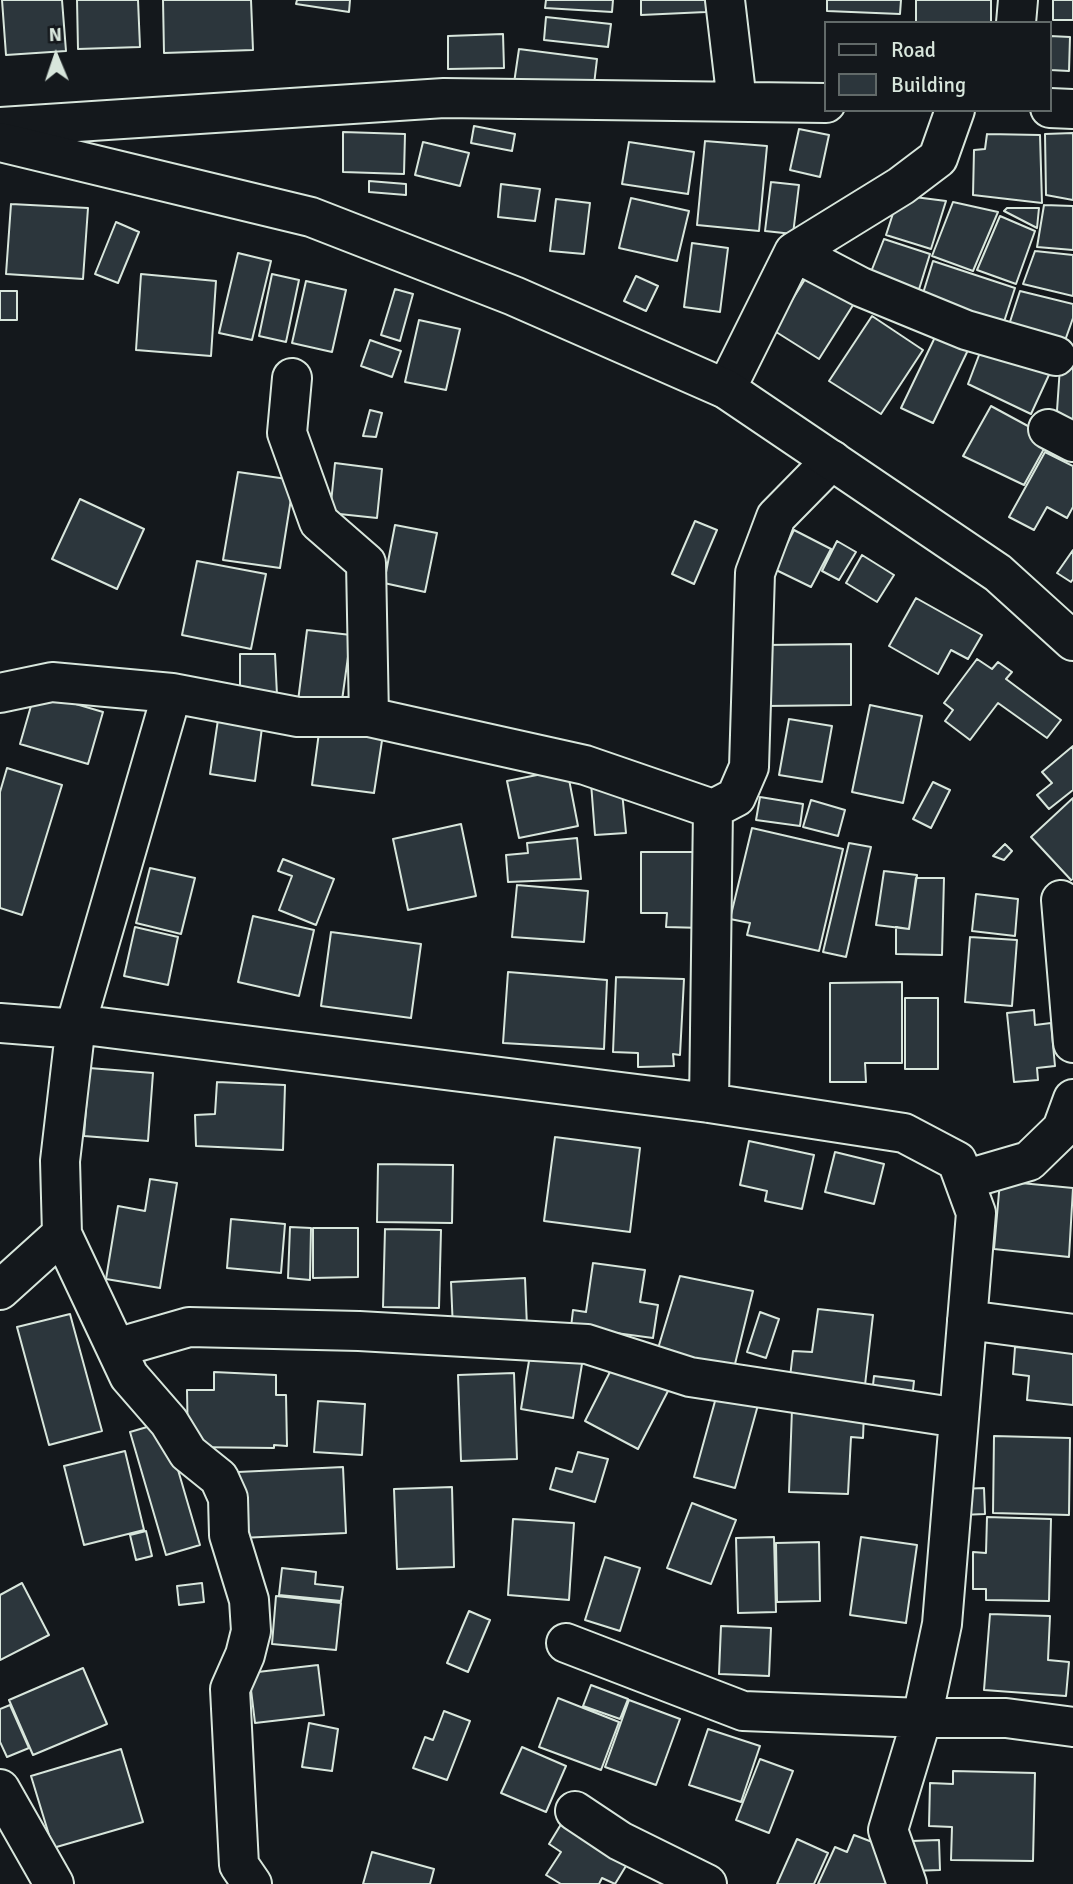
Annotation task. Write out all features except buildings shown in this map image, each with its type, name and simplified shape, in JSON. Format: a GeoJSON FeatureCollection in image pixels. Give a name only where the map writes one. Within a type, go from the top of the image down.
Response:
{"type":"FeatureCollection","features":[{"type":"Feature","properties":{"kind":"street"},"geometry":{"type":"LineString","coordinates":[[725,0],[737,102]]}},
{"type":"Feature","properties":{"kind":"street"},"geometry":{"type":"LineString","coordinates":[[1016,21],[1018,0]]}},
{"type":"Feature","properties":{"kind":"street"},"geometry":{"type":"LineString","coordinates":[[0,127],[444,98],[824,103]]}},
{"type":"Feature","properties":{"kind":"street"},"geometry":{"type":"LineString","coordinates":[[1052,108],[1073,109]]}},
{"type":"Feature","properties":{"kind":"street"},"geometry":{"type":"LineString","coordinates":[[726,389],[794,252],[901,186],[938,158],[954,112]]}},
{"type":"Feature","properties":{"kind":"street"},"geometry":{"type":"LineString","coordinates":[[0,142],[311,217],[514,296],[726,389],[998,573],[1073,641]]}},
{"type":"Feature","properties":{"kind":"street"},"geometry":{"type":"LineString","coordinates":[[794,252],[861,287],[966,330],[1056,356]]}},
{"type":"Feature","properties":{"kind":"street"},"geometry":{"type":"LineString","coordinates":[[292,378],[288,433],[319,522],[366,563],[369,717]]}},
{"type":"Feature","properties":{"kind":"street"},"geometry":{"type":"LineString","coordinates":[[0,693],[52,682],[172,693],[298,717],[369,717],[585,765],[713,809],[736,797],[749,767],[755,573],[776,517],[832,460]]}},
{"type":"Feature","properties":{"kind":"street"},"geometry":{"type":"LineString","coordinates":[[172,693],[76,1024],[60,1161],[62,1234],[129,1376],[169,1422],[188,1453],[219,1478],[228,1498],[229,1535],[249,1600],[251,1631],[245,1655],[230,1689],[239,1866],[252,1884]]}},
{"type":"Feature","properties":{"kind":"street"},"geometry":{"type":"LineString","coordinates":[[709,1103],[713,809]]}},
{"type":"Feature","properties":{"kind":"street"},"geometry":{"type":"LineString","coordinates":[[1061,900],[1073,1043]]}},
{"type":"Feature","properties":{"kind":"street"},"geometry":{"type":"LineString","coordinates":[[0,1023],[64,1028],[76,1024],[709,1103],[904,1133],[957,1161],[976,1213],[942,1624],[922,1718],[888,1830],[907,1884]]}},
{"type":"Feature","properties":{"kind":"street"},"geometry":{"type":"LineString","coordinates":[[1029,1161],[1062,1129],[1073,1099]]}},
{"type":"Feature","properties":{"kind":"street"},"geometry":{"type":"LineString","coordinates":[[964,1180],[1029,1161],[1073,1141]]}},
{"type":"Feature","properties":{"kind":"street"},"geometry":{"type":"LineString","coordinates":[[0,1290],[62,1234]]}},
{"type":"Feature","properties":{"kind":"street"},"geometry":{"type":"LineString","coordinates":[[967,1320],[1073,1334]]}},
{"type":"Feature","properties":{"kind":"street"},"geometry":{"type":"LineString","coordinates":[[116,1348],[189,1327],[359,1331],[587,1344],[690,1377],[959,1418]]}},
{"type":"Feature","properties":{"kind":"street"},"geometry":{"type":"LineString","coordinates":[[566,1643],[743,1711],[922,1718],[1006,1718],[1073,1727]]}},
{"type":"Feature","properties":{"kind":"street"},"geometry":{"type":"LineString","coordinates":[[0,1789],[54,1884]]}},
{"type":"Feature","properties":{"kind":"street"},"geometry":{"type":"LineString","coordinates":[[575,1811],[620,1841],[707,1884]]}}]}
